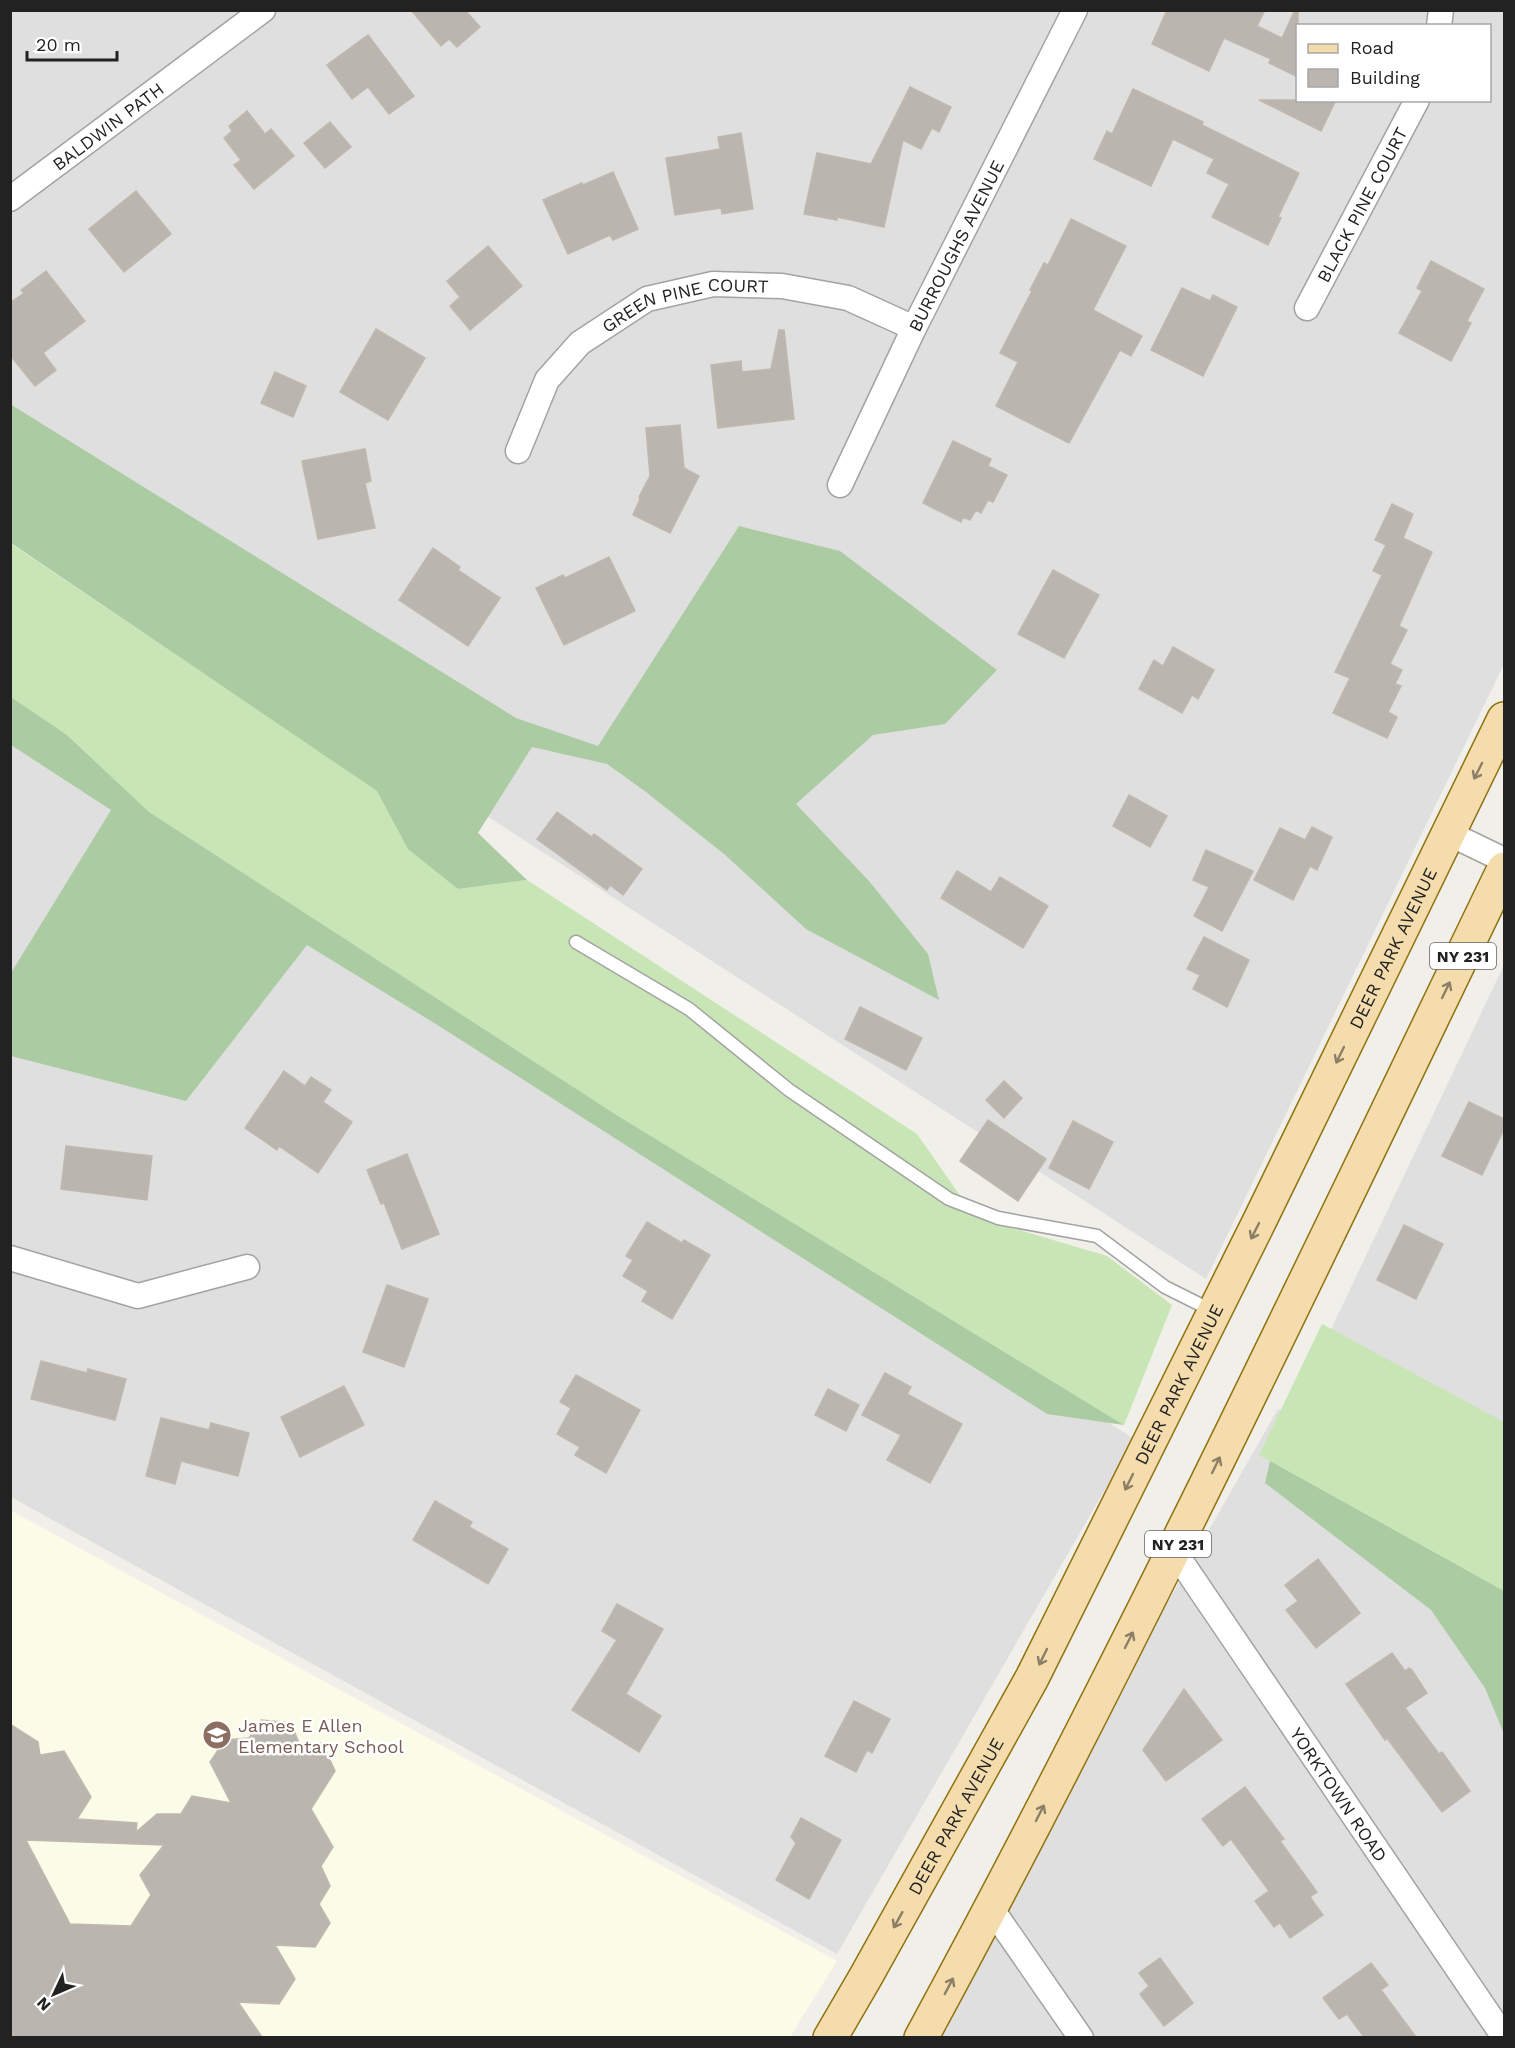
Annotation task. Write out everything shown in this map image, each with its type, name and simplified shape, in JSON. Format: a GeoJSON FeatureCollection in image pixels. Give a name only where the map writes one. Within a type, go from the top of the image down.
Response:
{"type":"FeatureCollection","features":[{"type":"Feature","properties":{"kind":"main road","name":"DEER PARK AVENUE"},"geometry":{"type":"LineString","coordinates":[[830,2037],[871,1969],[1032,1678],[1504,719]]}},
{"type":"Feature","properties":{"kind":"main road","name":"NY 231"},"geometry":{"type":"LineString","coordinates":[[921,2037],[991,1908],[1174,1551],[1504,869]]}},
{"type":"Feature","properties":{"kind":"street","name":"BALDWIN PATH"},"geometry":{"type":"LineString","coordinates":[[10,199],[263,10]]}},
{"type":"Feature","properties":{"kind":"street","name":"BURROUGHS AVENUE"},"geometry":{"type":"LineString","coordinates":[[840,485],[914,328],[1075,10]]}},
{"type":"Feature","properties":{"kind":"street","name":"BLACK PINE COURT"},"geometry":{"type":"LineString","coordinates":[[1307,308],[1416,102]]}},
{"type":"Feature","properties":{"kind":"street","name":"GREEN PINE COURT"},"geometry":{"type":"LineString","coordinates":[[518,452],[547,380],[580,343],[647,299],[712,284],[782,286],[848,298],[914,328]]}},
{"type":"Feature","properties":{"kind":"street"},"geometry":{"type":"LineString","coordinates":[[1448,833],[1504,860]]}},
{"type":"Feature","properties":{"kind":"street"},"geometry":{"type":"LineString","coordinates":[[10,1258],[138,1296],[247,1267]]}},
{"type":"Feature","properties":{"kind":"street","name":"YORKTOWN ROAD"},"geometry":{"type":"LineString","coordinates":[[1174,1551],[1504,2037]]}},
{"type":"Feature","properties":{"kind":"street"},"geometry":{"type":"LineString","coordinates":[[991,1908],[1081,2037]]}},
{"type":"Feature","properties":{"kind":"lane"},"geometry":{"type":"LineString","coordinates":[[576,942],[689,1009],[789,1090],[949,1199],[998,1218],[1097,1236],[1165,1287],[1214,1311]]}},
{"type":"Feature","properties":{"kind":"shaded area"},"geometry":{"type":"Polygon","coordinates":[[[10,11],[1504,11],[1504,664],[1206,1279],[11,510],[10,11]]]}},
{"type":"Feature","properties":{"kind":"shaded area"},"geometry":{"type":"Polygon","coordinates":[[[10,713],[1134,1439],[837,1954],[11,1497],[10,713]]]}},
{"type":"Feature","properties":{"kind":"shaded area"},"geometry":{"type":"Polygon","coordinates":[[[1504,965],[1504,1460],[1326,1340],[1504,965]]]}},
{"type":"Feature","properties":{"kind":"shaded area"},"geometry":{"type":"Polygon","coordinates":[[[1278,1409],[1504,1553],[1504,2037],[919,2038],[1278,1409]]]}},
{"type":"Feature","properties":{"kind":"shaded area","name":"James E Allen Elementary School"},"geometry":{"type":"Polygon","coordinates":[[[10,1510],[837,1961],[790,2037],[11,2037],[10,1510]]]}},
{"type":"Feature","properties":{"kind":"green space"},"geometry":{"type":"Polygon","coordinates":[[[10,404],[516,718],[598,746],[739,526],[840,551],[997,670],[945,724],[873,735],[796,804],[869,881],[928,954],[939,1000],[806,929],[724,854],[607,764],[532,747],[478,833],[527,880],[458,889],[408,849],[377,791],[11,543],[10,404]]]}},
{"type":"Feature","properties":{"kind":"green space"},"geometry":{"type":"Polygon","coordinates":[[[10,543],[382,794],[458,889],[527,880],[917,1134],[975,1217],[1107,1256],[1172,1305],[1124,1425],[618,1116],[149,812],[67,735],[11,697],[10,543]]]}},
{"type":"Feature","properties":{"kind":"green space"},"geometry":{"type":"Polygon","coordinates":[[[11,697],[67,735],[149,812],[618,1116],[1124,1425],[1047,1414],[439,1026],[307,945],[186,1101],[11,1056],[11,973],[111,810],[11,745],[11,697]]]}},
{"type":"Feature","properties":{"kind":"green space"},"geometry":{"type":"Polygon","coordinates":[[[1322,1324],[1504,1422],[1504,1591],[1259,1455],[1322,1324]]]}},
{"type":"Feature","properties":{"kind":"green space"},"geometry":{"type":"Polygon","coordinates":[[[1270,1461],[1504,1591],[1504,1734],[1485,1688],[1431,1610],[1265,1483],[1270,1461]]]}},
{"type":"Feature","properties":{"kind":"building"},"geometry":{"type":"Polygon","coordinates":[[[411,10],[465,10],[480,27],[457,47],[449,39],[441,46],[411,10]]]}},
{"type":"Feature","properties":{"kind":"building"},"geometry":{"type":"Polygon","coordinates":[[[1167,10],[1265,10],[1257,26],[1282,38],[1295,10],[1298,10],[1296,76],[1269,63],[1271,59],[1224,38],[1209,71],[1152,44],[1167,10]]]}},
{"type":"Feature","properties":{"kind":"building"},"geometry":{"type":"Polygon","coordinates":[[[368,35],[414,96],[389,114],[368,87],[352,99],[327,65],[368,35]]]}},
{"type":"Feature","properties":{"kind":"building"},"geometry":{"type":"Polygon","coordinates":[[[910,87],[951,107],[939,132],[932,128],[921,149],[903,140],[884,227],[837,217],[837,220],[804,214],[817,153],[871,164],[910,87]]]}},
{"type":"Feature","properties":{"kind":"building"},"geometry":{"type":"Polygon","coordinates":[[[1133,89],[1203,122],[1202,125],[1299,173],[1278,217],[1281,218],[1268,245],[1212,217],[1229,184],[1207,173],[1214,159],[1173,139],[1151,186],[1094,159],[1107,131],[1112,134],[1133,89]]]}},
{"type":"Feature","properties":{"kind":"building"},"geometry":{"type":"Polygon","coordinates":[[[1259,100],[1335,102],[1321,131],[1259,100]]]}},
{"type":"Feature","properties":{"kind":"building"},"geometry":{"type":"Polygon","coordinates":[[[247,111],[265,134],[271,129],[294,156],[254,189],[234,165],[241,160],[224,138],[232,131],[229,126],[247,111]]]}},
{"type":"Feature","properties":{"kind":"building"},"geometry":{"type":"Polygon","coordinates":[[[330,122],[351,147],[325,168],[304,143],[330,122]]]}},
{"type":"Feature","properties":{"kind":"building"},"geometry":{"type":"Polygon","coordinates":[[[741,133],[753,209],[722,214],[721,208],[675,215],[666,158],[720,149],[718,137],[741,133]]]}},
{"type":"Feature","properties":{"kind":"building"},"geometry":{"type":"Polygon","coordinates":[[[613,172],[638,229],[613,240],[610,235],[568,254],[543,200],[613,172]]]}},
{"type":"Feature","properties":{"kind":"building"},"geometry":{"type":"Polygon","coordinates":[[[136,191],[171,234],[124,272],[89,229],[136,191]]]}},
{"type":"Feature","properties":{"kind":"building"},"geometry":{"type":"Polygon","coordinates":[[[1071,219],[1126,246],[1093,310],[1142,336],[1131,356],[1120,350],[1069,443],[996,406],[1018,362],[1000,353],[1044,263],[1048,265],[1071,219]]]}},
{"type":"Feature","properties":{"kind":"building"},"geometry":{"type":"Polygon","coordinates":[[[488,246],[522,286],[470,330],[450,306],[460,297],[447,281],[488,246]]]}},
{"type":"Feature","properties":{"kind":"building"},"geometry":{"type":"Polygon","coordinates":[[[1431,261],[1484,289],[1467,321],[1471,323],[1451,361],[1399,333],[1422,291],[1417,288],[1431,261]]]}},
{"type":"Feature","properties":{"kind":"building"},"geometry":{"type":"Polygon","coordinates":[[[46,271],[85,321],[43,353],[56,370],[35,386],[10,355],[10,303],[24,293],[21,290],[46,271]]]}},
{"type":"Feature","properties":{"kind":"building"},"geometry":{"type":"Polygon","coordinates":[[[1182,288],[1210,301],[1213,295],[1237,307],[1203,376],[1151,350],[1182,288]]]}},
{"type":"Feature","properties":{"kind":"building"},"geometry":{"type":"Polygon","coordinates":[[[376,329],[425,358],[388,420],[340,392],[376,329]]]}},
{"type":"Feature","properties":{"kind":"building"},"geometry":{"type":"Polygon","coordinates":[[[779,330],[784,330],[794,419],[718,428],[711,365],[741,361],[742,372],[771,369],[779,330]]]}},
{"type":"Feature","properties":{"kind":"building"},"geometry":{"type":"Polygon","coordinates":[[[275,372],[306,386],[293,417],[261,403],[275,372]]]}},
{"type":"Feature","properties":{"kind":"building"},"geometry":{"type":"Polygon","coordinates":[[[680,425],[684,468],[699,476],[670,533],[633,515],[650,476],[646,428],[680,425]]]}},
{"type":"Feature","properties":{"kind":"building"},"geometry":{"type":"Polygon","coordinates":[[[953,441],[991,459],[988,466],[1007,475],[993,502],[988,500],[981,513],[976,510],[970,520],[963,517],[961,522],[923,503],[953,441]]]}},
{"type":"Feature","properties":{"kind":"building"},"geometry":{"type":"Polygon","coordinates":[[[365,449],[371,481],[365,483],[375,528],[318,539],[302,461],[365,449]]]}},
{"type":"Feature","properties":{"kind":"building"},"geometry":{"type":"Polygon","coordinates":[[[1392,504],[1413,514],[1403,538],[1432,552],[1399,626],[1407,630],[1390,664],[1402,670],[1395,684],[1401,686],[1388,712],[1397,717],[1387,738],[1333,713],[1350,678],[1335,672],[1382,575],[1373,571],[1386,545],[1375,540],[1392,504]]]}},
{"type":"Feature","properties":{"kind":"building"},"geometry":{"type":"Polygon","coordinates":[[[433,548],[460,567],[458,570],[500,598],[468,646],[399,600],[433,548]]]}},
{"type":"Feature","properties":{"kind":"building"},"geometry":{"type":"Polygon","coordinates":[[[609,557],[635,611],[564,645],[536,588],[563,575],[565,578],[609,557]]]}},
{"type":"Feature","properties":{"kind":"building"},"geometry":{"type":"Polygon","coordinates":[[[1053,570],[1099,595],[1064,658],[1018,634],[1053,570]]]}},
{"type":"Feature","properties":{"kind":"building"},"geometry":{"type":"Polygon","coordinates":[[[1173,647],[1214,670],[1198,699],[1192,695],[1182,713],[1139,689],[1154,660],[1163,666],[1173,647]]]}},
{"type":"Feature","properties":{"kind":"building"},"geometry":{"type":"Polygon","coordinates":[[[1129,795],[1167,816],[1150,847],[1113,826],[1129,795]]]}},
{"type":"Feature","properties":{"kind":"building"},"geometry":{"type":"Polygon","coordinates":[[[557,812],[592,837],[594,834],[642,869],[623,895],[610,885],[607,890],[537,839],[557,812]]]}},
{"type":"Feature","properties":{"kind":"building"},"geometry":{"type":"Polygon","coordinates":[[[1312,827],[1332,837],[1317,870],[1310,866],[1293,900],[1254,880],[1280,828],[1305,840],[1312,827]]]}},
{"type":"Feature","properties":{"kind":"building"},"geometry":{"type":"Polygon","coordinates":[[[1206,850],[1253,871],[1222,931],[1194,916],[1209,887],[1193,880],[1206,850]]]}},
{"type":"Feature","properties":{"kind":"building"},"geometry":{"type":"Polygon","coordinates":[[[957,871],[991,892],[1000,877],[1048,906],[1023,948],[941,898],[957,871]]]}},
{"type":"Feature","properties":{"kind":"building"},"geometry":{"type":"Polygon","coordinates":[[[1204,937],[1249,960],[1227,1007],[1193,989],[1200,975],[1187,969],[1204,937]]]}},
{"type":"Feature","properties":{"kind":"building"},"geometry":{"type":"Polygon","coordinates":[[[860,1007],[922,1038],[906,1070],[845,1039],[860,1007]]]}},
{"type":"Feature","properties":{"kind":"building"},"geometry":{"type":"Polygon","coordinates":[[[284,1071],[305,1086],[311,1077],[331,1090],[323,1102],[352,1122],[318,1173],[279,1146],[277,1150],[245,1128],[284,1071]]]}},
{"type":"Feature","properties":{"kind":"building"},"geometry":{"type":"Polygon","coordinates":[[[1004,1081],[1022,1098],[1004,1118],[986,1100],[1004,1081]]]}},
{"type":"Feature","properties":{"kind":"building"},"geometry":{"type":"Polygon","coordinates":[[[1469,1102],[1504,1119],[1504,1129],[1482,1175],[1442,1156],[1469,1102]]]}},
{"type":"Feature","properties":{"kind":"building"},"geometry":{"type":"Polygon","coordinates":[[[988,1120],[1046,1159],[1018,1201],[960,1161],[988,1120]]]}},
{"type":"Feature","properties":{"kind":"building"},"geometry":{"type":"Polygon","coordinates":[[[1073,1121],[1113,1142],[1089,1189],[1049,1168],[1073,1121]]]}},
{"type":"Feature","properties":{"kind":"building"},"geometry":{"type":"Polygon","coordinates":[[[66,1146],[152,1156],[147,1200],[61,1189],[66,1146]]]}},
{"type":"Feature","properties":{"kind":"building"},"geometry":{"type":"Polygon","coordinates":[[[407,1154],[439,1234],[402,1249],[384,1203],[381,1204],[367,1170],[407,1154]]]}},
{"type":"Feature","properties":{"kind":"building"},"geometry":{"type":"Polygon","coordinates":[[[647,1222],[682,1243],[684,1240],[710,1255],[672,1319],[642,1301],[648,1291],[623,1276],[633,1260],[626,1256],[647,1222]]]}},
{"type":"Feature","properties":{"kind":"building"},"geometry":{"type":"Polygon","coordinates":[[[1404,1225],[1443,1244],[1416,1299],[1377,1280],[1404,1225]]]}},
{"type":"Feature","properties":{"kind":"building"},"geometry":{"type":"Polygon","coordinates":[[[387,1285],[428,1299],[404,1367],[363,1352],[387,1285]]]}},
{"type":"Feature","properties":{"kind":"building"},"geometry":{"type":"Polygon","coordinates":[[[41,1361],[87,1373],[88,1369],[126,1379],[115,1420],[31,1399],[41,1361]]]}},
{"type":"Feature","properties":{"kind":"building"},"geometry":{"type":"Polygon","coordinates":[[[885,1373],[911,1387],[907,1394],[962,1424],[930,1483],[887,1460],[901,1435],[862,1415],[885,1373]]]}},
{"type":"Feature","properties":{"kind":"building"},"geometry":{"type":"Polygon","coordinates":[[[576,1375],[640,1410],[606,1473],[575,1455],[580,1447],[557,1434],[571,1408],[560,1402],[576,1375]]]}},
{"type":"Feature","properties":{"kind":"building"},"geometry":{"type":"Polygon","coordinates":[[[344,1386],[364,1425],[300,1457],[281,1417],[344,1386]]]}},
{"type":"Feature","properties":{"kind":"building"},"geometry":{"type":"Polygon","coordinates":[[[828,1389],[859,1405],[846,1431],[815,1415],[828,1389]]]}},
{"type":"Feature","properties":{"kind":"building"},"geometry":{"type":"Polygon","coordinates":[[[161,1418],[209,1430],[211,1423],[249,1433],[238,1476],[181,1461],[175,1484],[146,1476],[161,1418]]]}},
{"type":"Feature","properties":{"kind":"building"},"geometry":{"type":"Polygon","coordinates":[[[435,1501],[472,1522],[469,1527],[508,1549],[488,1584],[413,1540],[435,1501]]]}},
{"type":"Feature","properties":{"kind":"building"},"geometry":{"type":"Polygon","coordinates":[[[1318,1559],[1360,1613],[1316,1648],[1286,1610],[1298,1601],[1285,1585],[1318,1559]]]}},
{"type":"Feature","properties":{"kind":"building"},"geometry":{"type":"Polygon","coordinates":[[[617,1604],[663,1629],[626,1694],[661,1716],[639,1752],[572,1710],[617,1640],[602,1631],[617,1604]]]}},
{"type":"Feature","properties":{"kind":"building"},"geometry":{"type":"Polygon","coordinates":[[[1392,1653],[1405,1671],[1409,1668],[1412,1670],[1427,1693],[1405,1708],[1439,1754],[1442,1752],[1470,1791],[1442,1812],[1387,1738],[1385,1740],[1346,1684],[1392,1653]]]}},
{"type":"Feature","properties":{"kind":"building"},"geometry":{"type":"Polygon","coordinates":[[[1184,1689],[1222,1740],[1166,1781],[1143,1750],[1184,1689]]]}},
{"type":"Feature","properties":{"kind":"building"},"geometry":{"type":"Polygon","coordinates":[[[854,1701],[890,1719],[872,1753],[867,1750],[856,1772],[825,1756],[854,1701]]]}},
{"type":"Feature","properties":{"kind":"building"},"geometry":{"type":"Polygon","coordinates":[[[261,1720],[291,1723],[299,1743],[322,1743],[335,1771],[311,1809],[333,1847],[321,1866],[330,1886],[319,1904],[330,1923],[315,1947],[275,1945],[295,1979],[279,2004],[238,2002],[262,2037],[10,2037],[10,1724],[38,1742],[40,1755],[64,1751],[91,1797],[77,1819],[137,1823],[136,1832],[157,1814],[181,1814],[192,1796],[231,1803],[210,1762],[225,1740],[249,1738],[261,1720]],[[26,1840],[70,1924],[131,1926],[151,1895],[140,1875],[164,1845],[26,1840]]]}},
{"type":"Feature","properties":{"kind":"building"},"geometry":{"type":"Polygon","coordinates":[[[1245,1787],[1284,1839],[1280,1841],[1317,1892],[1310,1897],[1323,1915],[1290,1938],[1280,1923],[1274,1927],[1255,1901],[1269,1891],[1231,1839],[1223,1846],[1202,1819],[1245,1787]]]}},
{"type":"Feature","properties":{"kind":"building"},"geometry":{"type":"Polygon","coordinates":[[[801,1818],[841,1840],[809,1899],[776,1880],[796,1843],[791,1837],[801,1818]]]}},
{"type":"Feature","properties":{"kind":"building"},"geometry":{"type":"Polygon","coordinates":[[[1160,1958],[1193,2003],[1164,2026],[1140,1994],[1149,1986],[1139,1973],[1160,1958]]]}},
{"type":"Feature","properties":{"kind":"building"},"geometry":{"type":"Polygon","coordinates":[[[1371,1963],[1388,1985],[1381,1990],[1416,2037],[1364,2037],[1347,2014],[1339,2019],[1323,1998],[1371,1963]]]}},
{"type":"Feature","properties":{"kind":"place","name":"James E Allen Elementary School"},"geometry":{"type":"Point","coordinates":[217,1735]}}]}
